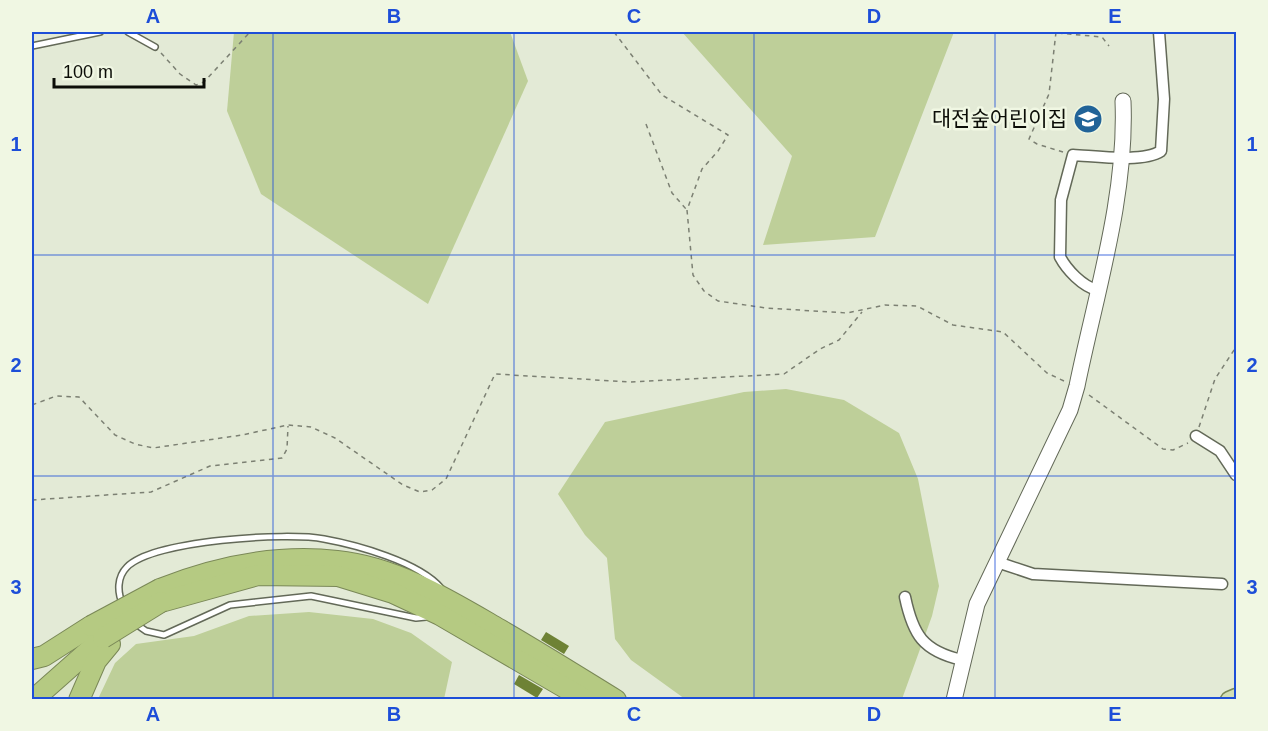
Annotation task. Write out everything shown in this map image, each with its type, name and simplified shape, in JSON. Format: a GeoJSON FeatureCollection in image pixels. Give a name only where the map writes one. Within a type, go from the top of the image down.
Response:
{"type":"FeatureCollection","features":[{"type":"Feature","properties":{"kind":"highway"},"geometry":{"type":"LineString","coordinates":[[32,687],[100,635],[203,572],[273,560],[338,561],[397,575],[586,699]]}},
{"type":"Feature","properties":{"kind":"highway"},"geometry":{"type":"LineString","coordinates":[[162,599],[258,575],[338,576],[447,609],[616,699]]}},
{"type":"Feature","properties":{"kind":"highway"},"geometry":{"type":"LineString","coordinates":[[32,659],[100,635]]}},
{"type":"Feature","properties":{"kind":"highway"},"geometry":{"type":"LineString","coordinates":[[33,699],[100,635]]}},
{"type":"Feature","properties":{"kind":"highway"},"geometry":{"type":"LineString","coordinates":[[80,699],[96,661],[100,635]]}},
{"type":"Feature","properties":{"kind":"main road"},"geometry":{"type":"LineString","coordinates":[[1229,699],[1236,697]]}},
{"type":"Feature","properties":{"kind":"street"},"geometry":{"type":"LineString","coordinates":[[1097,291],[1064,266],[1060,257],[1061,200],[1073,155],[1154,156],[1161,151],[1164,99],[1159,32]]}},
{"type":"Feature","properties":{"kind":"street"},"geometry":{"type":"LineString","coordinates":[[954,699],[977,604],[1070,410],[1077,386],[1113,219],[1122,157],[1123,101]]}},
{"type":"Feature","properties":{"kind":"street"},"geometry":{"type":"LineString","coordinates":[[1196,435],[1220,451],[1236,475]]}},
{"type":"Feature","properties":{"kind":"street"},"geometry":{"type":"LineString","coordinates":[[997,562],[1032,574],[1222,584]]}},
{"type":"Feature","properties":{"kind":"street"},"geometry":{"type":"LineString","coordinates":[[905,597],[910,622],[921,639],[944,656],[962,660]]}},
{"type":"Feature","properties":{"kind":"lane"},"geometry":{"type":"LineString","coordinates":[[32,46],[100,32]]}},
{"type":"Feature","properties":{"kind":"lane"},"geometry":{"type":"LineString","coordinates":[[128,32],[154,47]]}},
{"type":"Feature","properties":{"kind":"lane"},"geometry":{"type":"LineString","coordinates":[[255,536],[323,538],[394,559],[436,582],[447,609],[416,618],[311,596],[230,605],[164,635],[146,631],[128,617],[118,594],[120,577],[128,565],[150,555],[197,543],[255,536]]}},
{"type":"Feature","properties":{"kind":"path"},"geometry":{"type":"LineString","coordinates":[[154,47],[180,74],[196,85],[204,82],[250,32]]}},
{"type":"Feature","properties":{"kind":"path"},"geometry":{"type":"LineString","coordinates":[[614,32],[662,94],[728,135],[702,169],[687,210],[693,274],[704,291],[718,301],[808,312],[863,311],[885,306],[917,306],[953,326],[1004,332],[1047,373],[1077,386],[1163,448],[1173,450],[1196,435],[1215,379],[1236,348]]}},
{"type":"Feature","properties":{"kind":"path"},"geometry":{"type":"LineString","coordinates":[[1073,155],[1050,149],[1029,139],[1049,94],[1056,32],[1102,37],[1109,46]]}},
{"type":"Feature","properties":{"kind":"path"},"geometry":{"type":"LineString","coordinates":[[646,124],[672,193],[687,210]]}},
{"type":"Feature","properties":{"kind":"path"},"geometry":{"type":"LineString","coordinates":[[32,405],[56,396],[79,397],[115,435],[135,444],[153,448],[242,435],[288,425],[311,427],[335,438],[403,485],[420,492],[432,490],[446,479],[495,374],[631,382],[784,374],[820,349],[839,340],[850,330],[863,311]]}},
{"type":"Feature","properties":{"kind":"path"},"geometry":{"type":"LineString","coordinates":[[32,500],[151,492],[210,466],[282,458],[287,449],[288,425]]}},
{"type":"Feature","properties":{"kind":"green space"},"geometry":{"type":"Polygon","coordinates":[[[234,32],[510,32],[528,81],[428,304],[261,194],[227,111],[234,32]]]}},
{"type":"Feature","properties":{"kind":"green space"},"geometry":{"type":"Polygon","coordinates":[[[682,32],[954,32],[875,237],[763,245],[792,156],[682,32]]]}},
{"type":"Feature","properties":{"kind":"green space"},"geometry":{"type":"Polygon","coordinates":[[[786,389],[844,400],[899,433],[918,479],[939,586],[932,616],[902,699],[685,699],[631,660],[615,639],[607,558],[585,535],[558,494],[605,422],[744,392],[786,389]]]}},
{"type":"Feature","properties":{"kind":"green space"},"geometry":{"type":"Polygon","coordinates":[[[309,612],[373,619],[411,633],[452,662],[444,699],[98,699],[115,663],[136,644],[194,636],[249,616],[309,612]]]}},
{"type":"Feature","properties":{"kind":"building"},"geometry":{"type":"Polygon","coordinates":[[[546,632],[569,646],[564,654],[541,640],[546,632]]]}},
{"type":"Feature","properties":{"kind":"building"},"geometry":{"type":"Polygon","coordinates":[[[519,675],[543,689],[537,698],[514,684],[519,675]]]}},
{"type":"Feature","properties":{"kind":"place","name":"대전숲어린이집"},"geometry":{"type":"Point","coordinates":[1088,119]}}]}
